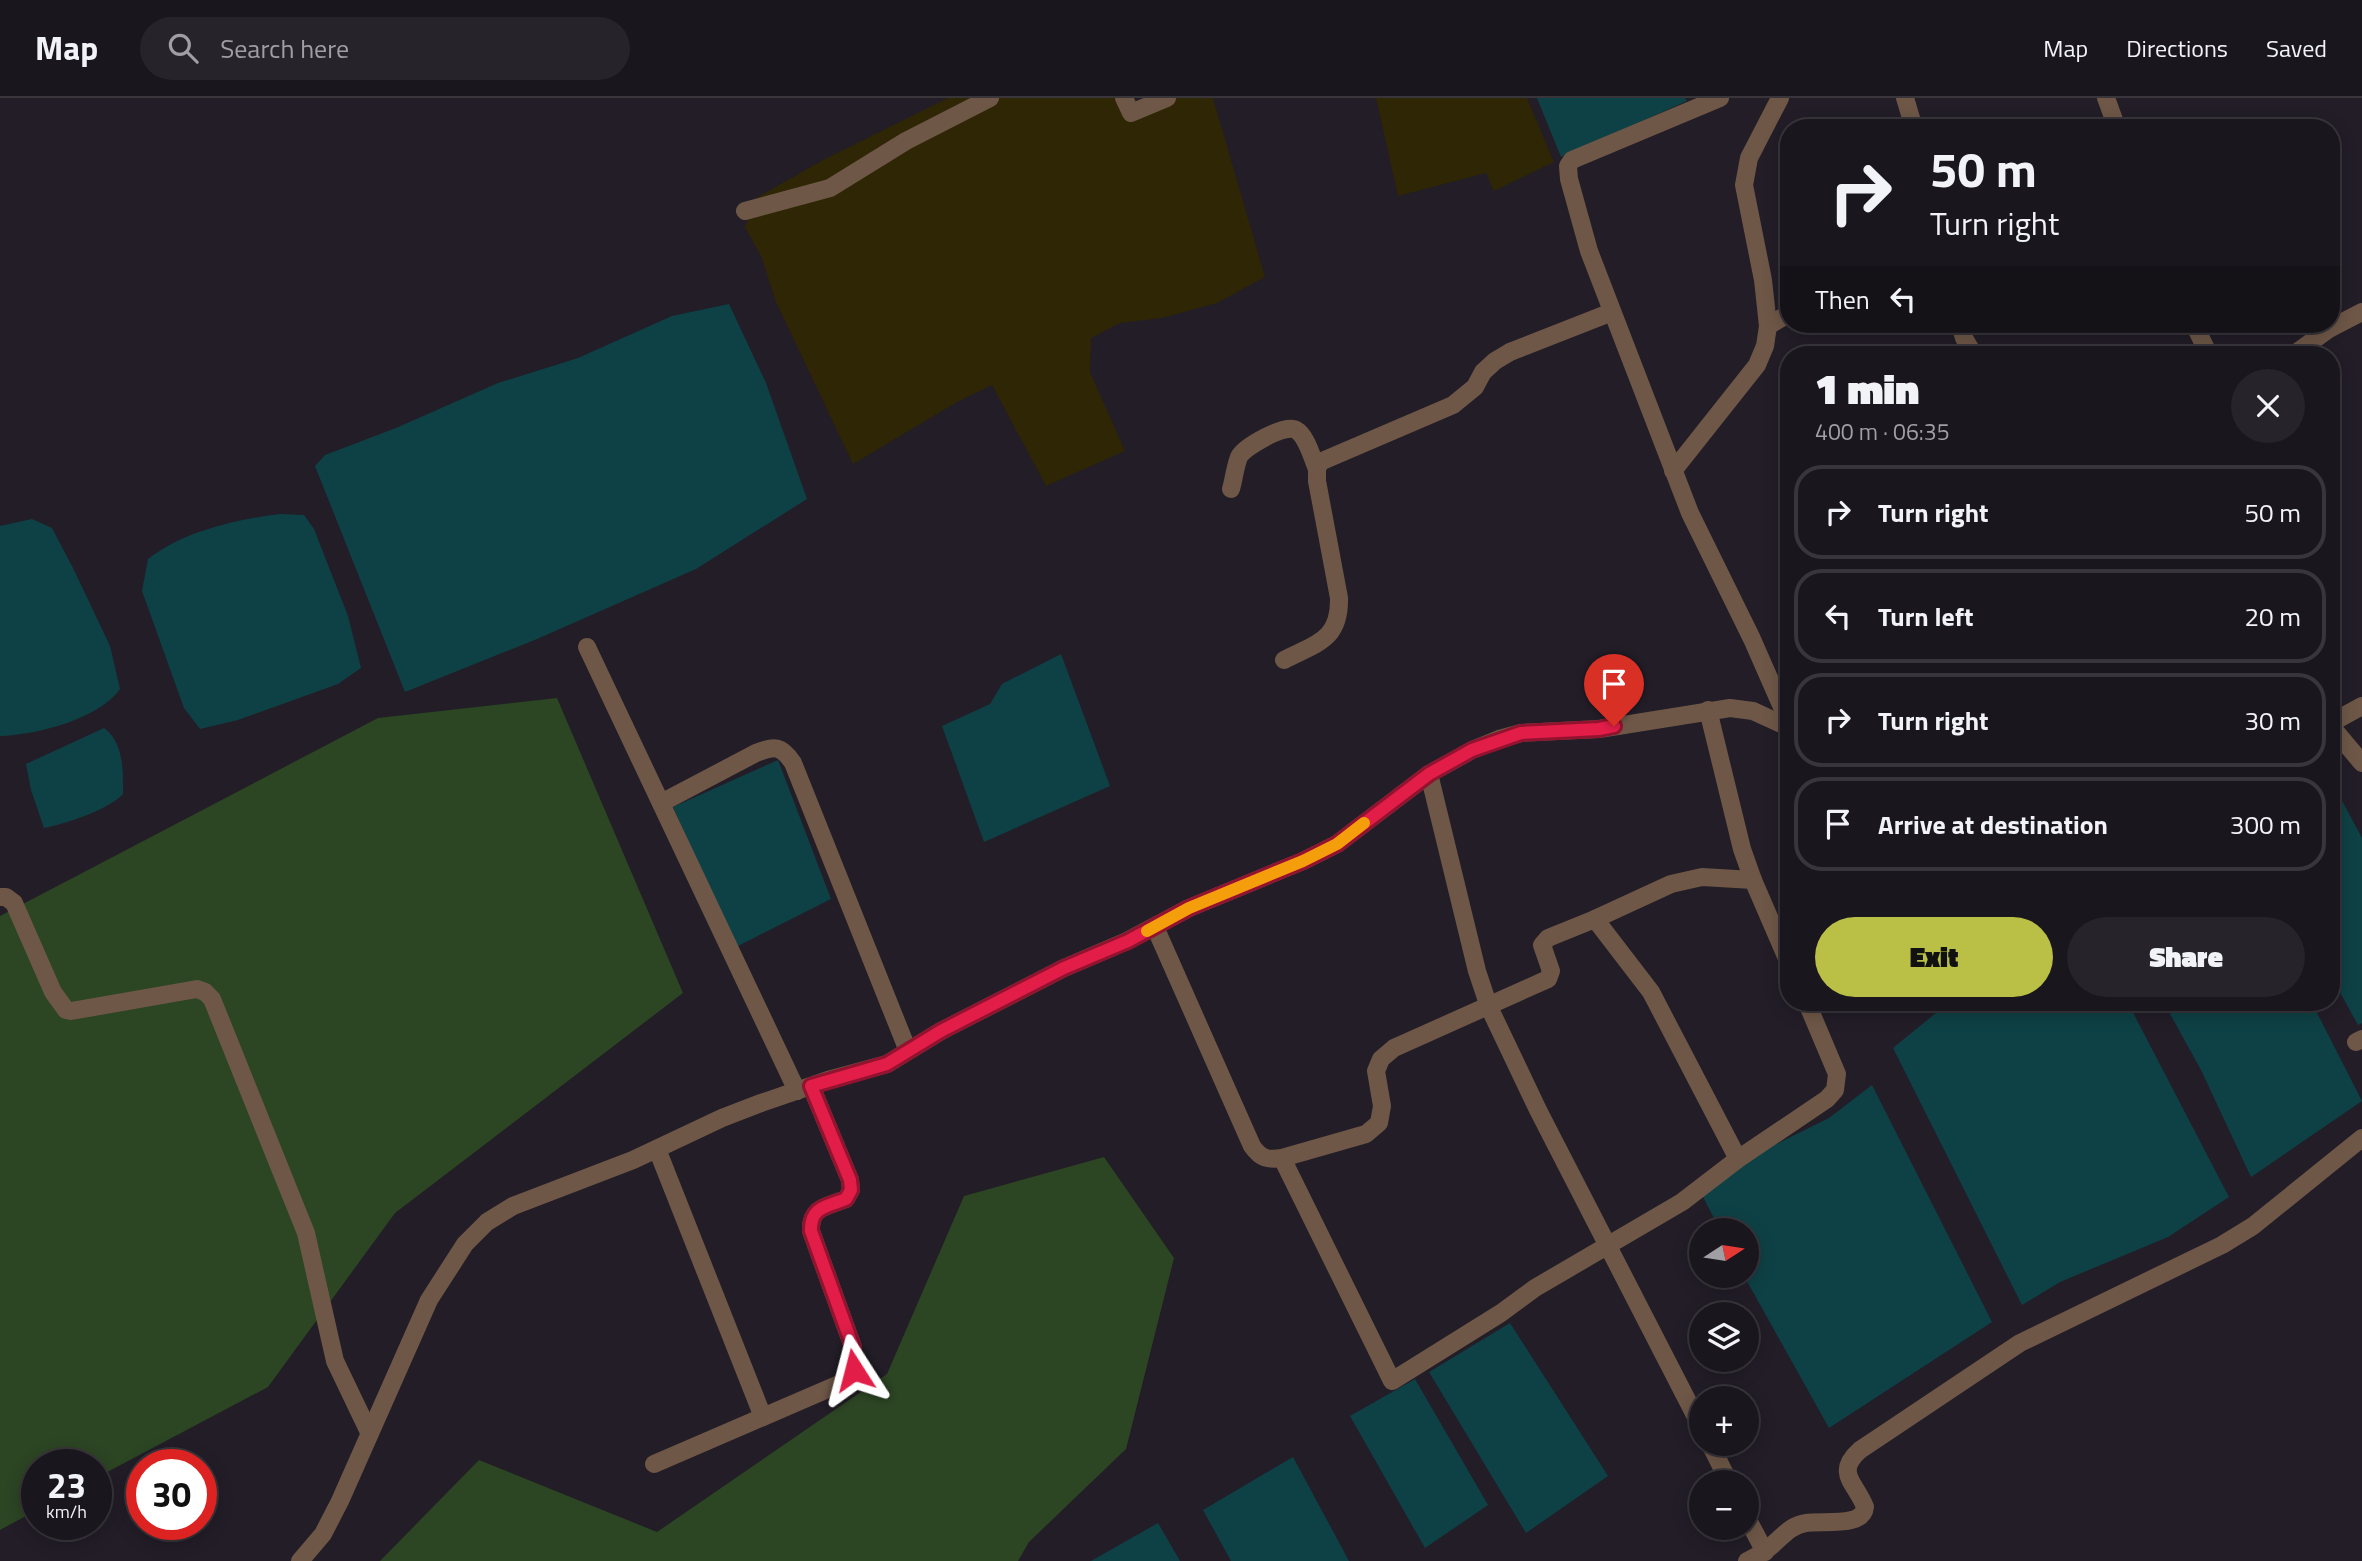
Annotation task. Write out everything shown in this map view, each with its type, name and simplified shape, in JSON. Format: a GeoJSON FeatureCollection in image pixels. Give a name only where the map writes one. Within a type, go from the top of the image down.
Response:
{"type":"FeatureCollection","features":[{"type":"Feature","properties":{"kind":"street"},"geometry":{"type":"LineString","coordinates":[[745,211],[830,188],[906,141],[990,98]]}},
{"type":"Feature","properties":{"kind":"street"},"geometry":{"type":"LineString","coordinates":[[1124,98],[1130,113],[1167,98]]}},
{"type":"Feature","properties":{"kind":"street"},"geometry":{"type":"LineString","coordinates":[[1720,98],[1572,160],[1568,166],[1569,179],[1589,251],[1673,471],[1690,513],[1780,703]]}},
{"type":"Feature","properties":{"kind":"street"},"geometry":{"type":"LineString","coordinates":[[1673,471],[1757,366],[1765,346],[1768,326],[1763,280],[1744,185],[1749,158],[1780,98]]}},
{"type":"Feature","properties":{"kind":"street"},"geometry":{"type":"LineString","coordinates":[[1905,98],[1911,119]]}},
{"type":"Feature","properties":{"kind":"street"},"geometry":{"type":"LineString","coordinates":[[2106,98],[2114,119]]}},
{"type":"Feature","properties":{"kind":"street"},"geometry":{"type":"LineString","coordinates":[[1284,660],[1322,640],[1334,630],[1339,615],[1339,598],[1317,481],[1320,462],[1453,405],[1475,387],[1483,372],[1510,352],[1612,312]]}},
{"type":"Feature","properties":{"kind":"street"},"geometry":{"type":"LineString","coordinates":[[2340,325],[2360,317]]}},
{"type":"Feature","properties":{"kind":"street"},"geometry":{"type":"LineString","coordinates":[[1768,326],[1780,319]]}},
{"type":"Feature","properties":{"kind":"street"},"geometry":{"type":"LineString","coordinates":[[2305,346],[2323,333]]}},
{"type":"Feature","properties":{"kind":"street"},"geometry":{"type":"LineString","coordinates":[[1231,489],[1239,457],[1244,450],[1280,430],[1297,430],[1303,437],[1317,469]]}},
{"type":"Feature","properties":{"kind":"street"},"geometry":{"type":"LineString","coordinates":[[587,647],[661,803],[850,1180],[851,1190],[846,1199],[815,1212],[811,1219],[811,1231],[853,1347],[854,1370],[844,1382],[654,1464]]}},
{"type":"Feature","properties":{"kind":"street"},"geometry":{"type":"LineString","coordinates":[[2340,719],[2362,706]]}},
{"type":"Feature","properties":{"kind":"street"},"geometry":{"type":"LineString","coordinates":[[300,1561],[323,1534],[355,1469],[429,1300],[465,1244],[487,1222],[513,1206],[657,1149],[722,1118],[804,1088],[887,1064],[995,1002],[1155,927],[1189,908],[1303,861],[1337,844],[1429,774],[1472,750],[1521,733],[1599,729],[1730,708],[1753,711],[1780,723]]}},
{"type":"Feature","properties":{"kind":"street"},"geometry":{"type":"LineString","coordinates":[[1708,710],[1734,819],[1753,880],[1780,942]]}},
{"type":"Feature","properties":{"kind":"street"},"geometry":{"type":"LineString","coordinates":[[2340,736],[2362,763]]}},
{"type":"Feature","properties":{"kind":"street"},"geometry":{"type":"LineString","coordinates":[[661,803],[756,752],[772,747],[785,751],[793,763],[908,1051]]}},
{"type":"Feature","properties":{"kind":"street"},"geometry":{"type":"LineString","coordinates":[[1429,774],[1477,971],[1489,1007],[1538,1110],[1689,1404]]}},
{"type":"Feature","properties":{"kind":"street"},"geometry":{"type":"LineString","coordinates":[[1155,927],[1252,1146],[1268,1160],[1366,1134],[1379,1124],[1382,1106],[1376,1071],[1381,1059],[1394,1048],[1548,979],[1551,971],[1542,944],[1548,938],[1655,890],[1684,880],[1702,877],[1753,880]]}},
{"type":"Feature","properties":{"kind":"street"},"geometry":{"type":"LineString","coordinates":[[0,897],[6,897],[14,903],[53,992],[66,1010],[197,989],[212,999],[306,1233],[335,1361],[369,1432]]}},
{"type":"Feature","properties":{"kind":"street"},"geometry":{"type":"LineString","coordinates":[[1595,919],[1651,992],[1738,1159]]}},
{"type":"Feature","properties":{"kind":"street"},"geometry":{"type":"LineString","coordinates":[[1282,1158],[1392,1381],[1501,1313],[1535,1288],[1682,1202],[1738,1159],[1827,1099],[1835,1090],[1838,1074],[1810,1011]]}},
{"type":"Feature","properties":{"kind":"street"},"geometry":{"type":"LineString","coordinates":[[1746,1561],[1765,1552],[1802,1523],[1860,1518],[1865,1513],[1865,1507],[1847,1472],[1850,1459],[1860,1450],[2020,1343],[2222,1245],[2253,1226],[2362,1138]]}},
{"type":"Feature","properties":{"kind":"street"},"geometry":{"type":"LineString","coordinates":[[657,1149],[763,1417]]}},
{"type":"Feature","properties":{"kind":"street"},"geometry":{"type":"LineString","coordinates":[[1759,1540],[1765,1552]]}},
{"type":"Feature","properties":{"kind":"shaded area"},"geometry":{"type":"Polygon","coordinates":[[[1537,98],[1685,98],[1687,101],[1561,157],[1537,98]]]}},
{"type":"Feature","properties":{"kind":"shaded area"},"geometry":{"type":"Polygon","coordinates":[[[729,304],[766,383],[807,499],[696,569],[537,639],[405,692],[315,466],[325,455],[396,428],[498,383],[578,358],[672,316],[729,304]]]}},
{"type":"Feature","properties":{"kind":"shaded area"},"geometry":{"type":"Polygon","coordinates":[[[280,514],[304,515],[314,529],[348,616],[361,668],[338,684],[238,720],[200,729],[184,708],[142,591],[148,559],[178,541],[211,528],[280,514]]]}},
{"type":"Feature","properties":{"kind":"shaded area"},"geometry":{"type":"Polygon","coordinates":[[[32,519],[52,528],[74,570],[110,646],[120,689],[110,700],[82,717],[48,729],[0,736],[0,526],[32,519]]]}},
{"type":"Feature","properties":{"kind":"shaded area"},"geometry":{"type":"Polygon","coordinates":[[[1061,654],[1110,786],[984,842],[942,726],[990,704],[1002,684],[1061,654]]]}},
{"type":"Feature","properties":{"kind":"shaded area"},"geometry":{"type":"Polygon","coordinates":[[[557,698],[683,993],[395,1213],[268,1387],[151,1449],[126,1449],[126,1462],[112,1470],[112,1449],[21,1449],[21,1519],[0,1530],[0,916],[378,718],[557,698]]]}},
{"type":"Feature","properties":{"kind":"shaded area"},"geometry":{"type":"Polygon","coordinates":[[[104,728],[111,734],[119,749],[123,794],[97,811],[44,828],[31,790],[26,764],[104,728]]]}},
{"type":"Feature","properties":{"kind":"shaded area"},"geometry":{"type":"Polygon","coordinates":[[[778,760],[831,899],[736,947],[673,807],[778,760]]]}},
{"type":"Feature","properties":{"kind":"shaded area"},"geometry":{"type":"Polygon","coordinates":[[[2340,797],[2362,838],[2362,1023],[2358,1025],[2340,992],[2340,797]]]}},
{"type":"Feature","properties":{"kind":"shaded area"},"geometry":{"type":"Polygon","coordinates":[[[1938,1011],[2132,1011],[2229,1197],[2168,1237],[2060,1282],[2022,1305],[1893,1048],[1938,1011]]]}},
{"type":"Feature","properties":{"kind":"shaded area"},"geometry":{"type":"Polygon","coordinates":[[[2168,1011],[2316,1011],[2362,1101],[2251,1177],[2201,1070],[2168,1011]]]}},
{"type":"Feature","properties":{"kind":"shaded area"},"geometry":{"type":"Polygon","coordinates":[[[1872,1085],[1992,1322],[1829,1428],[1751,1288],[1759,1288],[1759,1218],[1714,1218],[1699,1189],[1724,1170],[1829,1118],[1872,1085]]]}},
{"type":"Feature","properties":{"kind":"shaded area"},"geometry":{"type":"Polygon","coordinates":[[[1104,1157],[1174,1258],[1126,1449],[1029,1542],[1018,1561],[380,1561],[479,1460],[657,1532],[887,1374],[964,1196],[1104,1157]]]}},
{"type":"Feature","properties":{"kind":"shaded area"},"geometry":{"type":"Polygon","coordinates":[[[1510,1323],[1608,1476],[1526,1533],[1429,1372],[1510,1323]]]}},
{"type":"Feature","properties":{"kind":"shaded area"},"geometry":{"type":"Polygon","coordinates":[[[1415,1379],[1488,1505],[1425,1548],[1350,1416],[1415,1379]]]}},
{"type":"Feature","properties":{"kind":"shaded area"},"geometry":{"type":"Polygon","coordinates":[[[1293,1457],[1349,1561],[1231,1561],[1203,1510],[1293,1457]]]}},
{"type":"Feature","properties":{"kind":"shaded area"},"geometry":{"type":"Polygon","coordinates":[[[1158,1523],[1180,1561],[1091,1561],[1158,1523]]]}},
{"type":"Feature","properties":{"kind":"sand"},"geometry":{"type":"Polygon","coordinates":[[[948,98],[1134,98],[1137,103],[1149,98],[1213,98],[1265,277],[1217,303],[1162,318],[1120,323],[1091,338],[1090,372],[1125,451],[1046,486],[992,385],[959,401],[853,464],[776,302],[761,256],[745,227],[758,197],[823,160],[948,98]]]}},
{"type":"Feature","properties":{"kind":"sand"},"geometry":{"type":"Polygon","coordinates":[[[1376,98],[1527,98],[1554,162],[1494,191],[1486,173],[1398,196],[1376,98]]]}},
{"type":"Feature","properties":{"kind":"slow traffic"},"geometry":{"type":"LineString","coordinates":[[1147,931],[1189,908],[1303,861],[1337,844],[1364,823]]}},
{"type":"Feature","properties":{"kind":"route"},"geometry":{"type":"LineString","coordinates":[[854,1370],[853,1347],[811,1231],[811,1219],[815,1212],[846,1199],[851,1190],[850,1180],[811,1086],[887,1064],[941,1031],[1064,968],[1128,941],[1189,908],[1303,861],[1337,844],[1429,774],[1472,750],[1521,733],[1614,726]]}}]}
